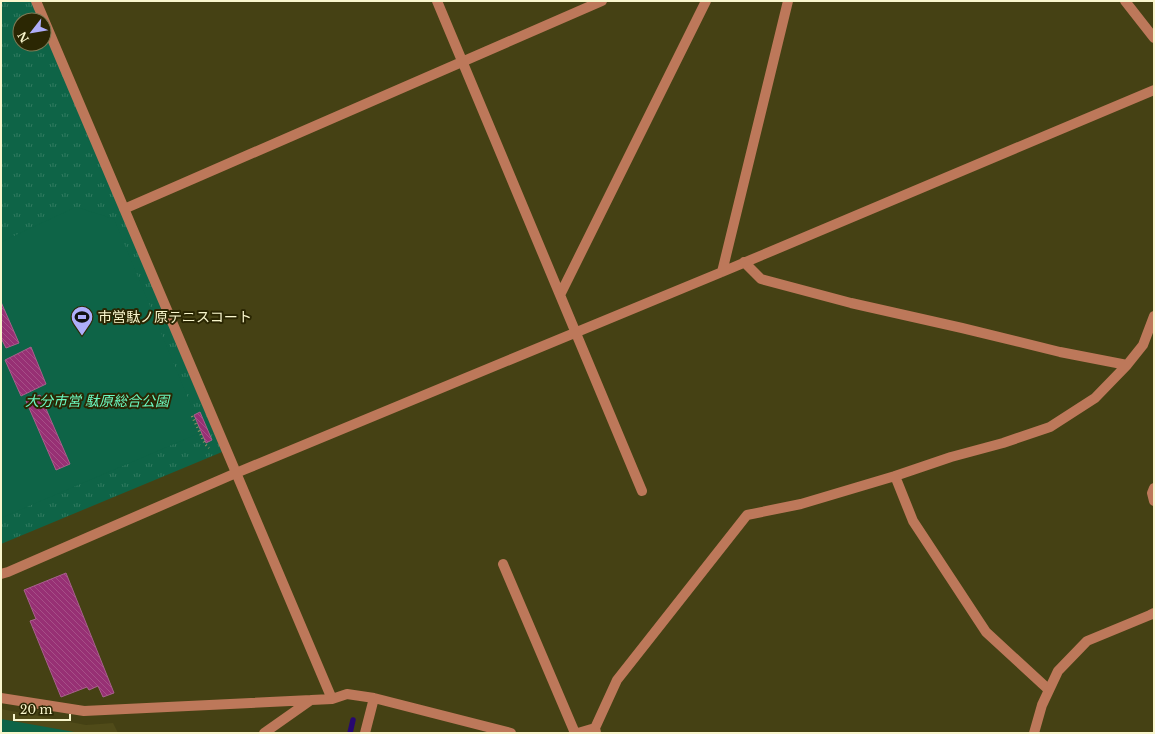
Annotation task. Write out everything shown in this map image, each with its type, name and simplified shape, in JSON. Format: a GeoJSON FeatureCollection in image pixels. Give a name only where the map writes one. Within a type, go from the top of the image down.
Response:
{"type":"FeatureCollection","features":[{"type":"Feature","properties":{"kind":"street"},"geometry":{"type":"LineString","coordinates":[[36,1],[332,699]]}},
{"type":"Feature","properties":{"kind":"street"},"geometry":{"type":"LineString","coordinates":[[437,1],[642,491]]}},
{"type":"Feature","properties":{"kind":"street"},"geometry":{"type":"LineString","coordinates":[[124,208],[602,1]]}},
{"type":"Feature","properties":{"kind":"street"},"geometry":{"type":"LineString","coordinates":[[560,295],[706,1]]}},
{"type":"Feature","properties":{"kind":"street"},"geometry":{"type":"LineString","coordinates":[[722,272],[788,1]]}},
{"type":"Feature","properties":{"kind":"street"},"geometry":{"type":"LineString","coordinates":[[1125,1],[1154,38]]}},
{"type":"Feature","properties":{"kind":"street"},"geometry":{"type":"LineString","coordinates":[[1,574],[236,473],[722,272],[1154,90]]}},
{"type":"Feature","properties":{"kind":"street"},"geometry":{"type":"LineString","coordinates":[[744,262],[761,279],[851,303],[1060,352],[1127,365]]}},
{"type":"Feature","properties":{"kind":"street"},"geometry":{"type":"LineString","coordinates":[[503,564],[576,733],[596,731],[617,680],[747,515],[801,504],[895,476],[951,457],[1003,443],[1050,427],[1095,398],[1127,365],[1143,345],[1154,316]]}},
{"type":"Feature","properties":{"kind":"street"},"geometry":{"type":"LineString","coordinates":[[895,476],[913,521],[986,632],[1049,690]]}},
{"type":"Feature","properties":{"kind":"street"},"geometry":{"type":"LineString","coordinates":[[1154,488],[1152,493],[1154,501]]}},
{"type":"Feature","properties":{"kind":"street"},"geometry":{"type":"LineString","coordinates":[[1034,733],[1042,705],[1058,671],[1087,641],[1154,613]]}},
{"type":"Feature","properties":{"kind":"street"},"geometry":{"type":"LineString","coordinates":[[1,698],[84,712],[332,699],[347,694],[374,698],[511,733]]}},
{"type":"Feature","properties":{"kind":"street"},"geometry":{"type":"LineString","coordinates":[[365,733],[374,698]]}},
{"type":"Feature","properties":{"kind":"street"},"geometry":{"type":"LineString","coordinates":[[264,733],[311,700]]}},
{"type":"Feature","properties":{"kind":"shaded area"},"geometry":{"type":"Polygon","coordinates":[[[1,709],[86,725],[113,723],[118,733],[1,733],[1,709]]]}},
{"type":"Feature","properties":{"kind":"green space","name":"市営駄ノ原テニスコート"},"geometry":{"type":"Polygon","coordinates":[[[1,1],[33,1],[38,12],[12,12],[12,52],[52,52],[52,47],[222,452],[1,544],[1,1]]]}},
{"type":"Feature","properties":{"kind":"green space","name":"市営駄ノ原テニスコート"},"geometry":{"type":"Polygon","coordinates":[[[76,207],[114,219],[202,432],[1,518],[1,242],[76,207]]]}},
{"type":"Feature","properties":{"kind":"green space"},"geometry":{"type":"Polygon","coordinates":[[[1,719],[80,733],[1,733],[1,719]]]}},
{"type":"Feature","properties":{"kind":"building"},"geometry":{"type":"Polygon","coordinates":[[[1,302],[19,343],[6,348],[1,338],[1,302]]]}},
{"type":"Feature","properties":{"kind":"building"},"geometry":{"type":"Polygon","coordinates":[[[31,347],[46,384],[21,396],[5,360],[31,347]]]}},
{"type":"Feature","properties":{"kind":"building"},"geometry":{"type":"Polygon","coordinates":[[[40,395],[70,464],[56,470],[26,401],[40,395]]]}},
{"type":"Feature","properties":{"kind":"building"},"geometry":{"type":"Polygon","coordinates":[[[200,412],[212,440],[206,443],[194,415],[200,412]]]}},
{"type":"Feature","properties":{"kind":"building"},"geometry":{"type":"Polygon","coordinates":[[[66,573],[114,693],[103,697],[98,686],[89,690],[87,687],[61,697],[30,621],[36,619],[24,590],[66,573]]]}},
{"type":"Feature","properties":{"kind":"waterway"},"geometry":{"type":"LineString","coordinates":[[350,733],[353,720]]}},
{"type":"Feature","properties":{"kind":"place","name":"市営駄ノ原テニスコート"},"geometry":{"type":"Point","coordinates":[82,336]}},
{"type":"Feature","properties":{"kind":"park label","name":"大分市営 駄原総合公園"},"geometry":{"type":"Point","coordinates":[97,401]}}]}
